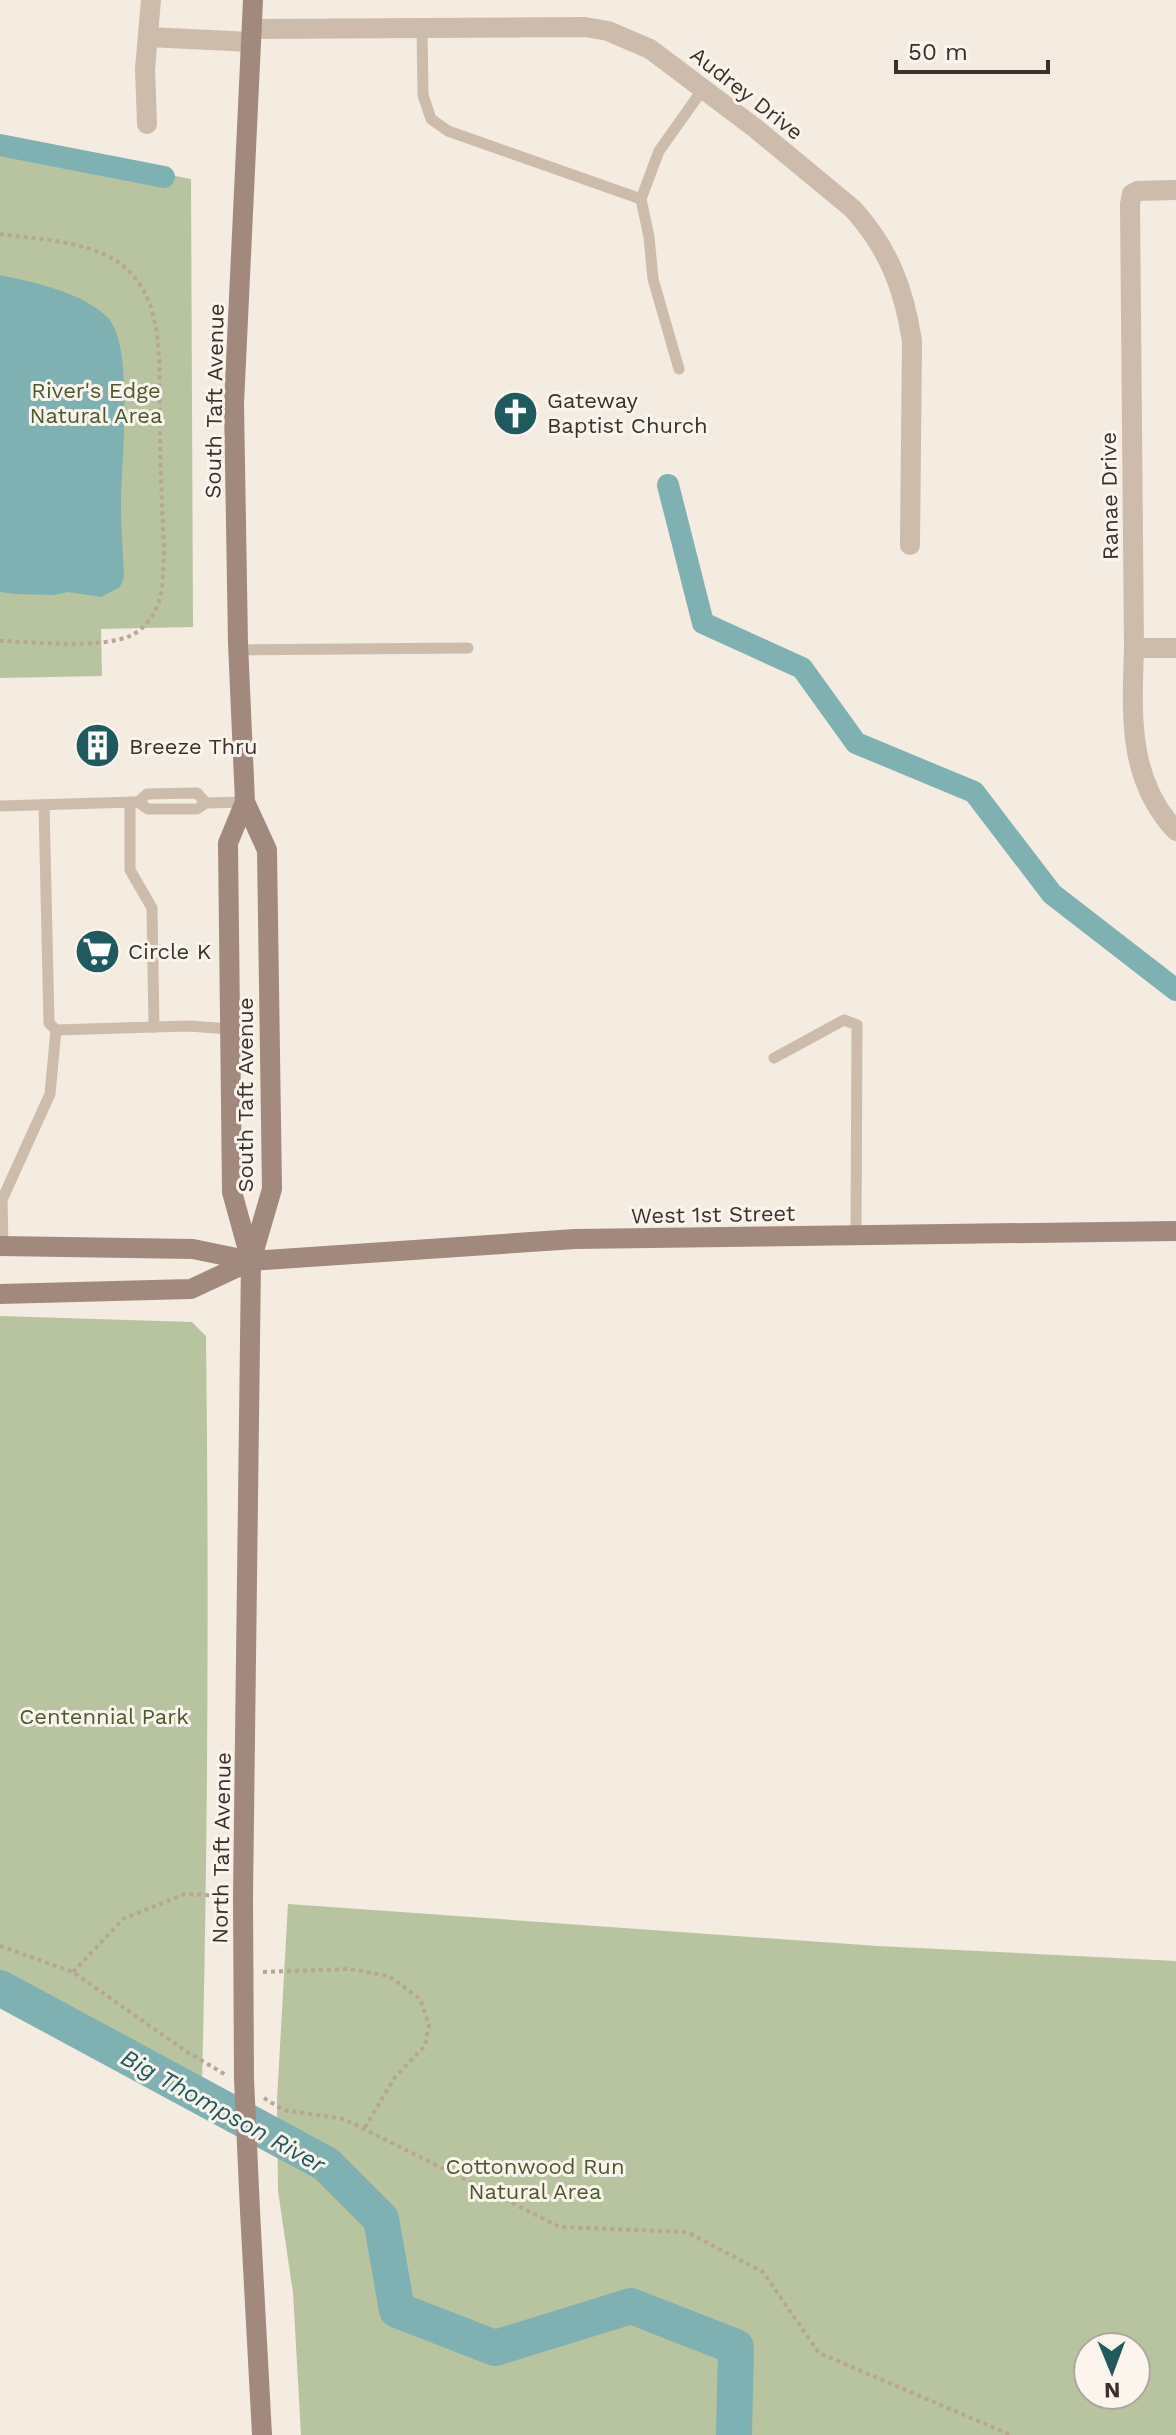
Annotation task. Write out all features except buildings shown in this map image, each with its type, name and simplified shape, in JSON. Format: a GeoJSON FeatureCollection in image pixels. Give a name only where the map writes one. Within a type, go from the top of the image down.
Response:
{"type":"FeatureCollection","features":[{"type":"Feature","properties":{"kind":"main road","name":"South Taft Avenue"},"geometry":{"type":"LineString","coordinates":[[251,1261],[272,1189],[267,850],[245,802],[234,404],[253,0]]}},
{"type":"Feature","properties":{"kind":"main road","name":"South Taft Avenue"},"geometry":{"type":"LineString","coordinates":[[245,802],[228,843],[232,1192],[251,1261]]}},
{"type":"Feature","properties":{"kind":"main road","name":"West 1st Street"},"geometry":{"type":"LineString","coordinates":[[2,1246],[193,1249],[251,1261],[575,1239],[1176,1231]]}},
{"type":"Feature","properties":{"kind":"main road","name":"West 1st Street"},"geometry":{"type":"LineString","coordinates":[[0,1294],[191,1289],[251,1261]]}},
{"type":"Feature","properties":{"kind":"main road","name":"North Taft Avenue"},"geometry":{"type":"LineString","coordinates":[[251,1261],[243,1897],[245,2085],[262,2435]]}},
{"type":"Feature","properties":{"kind":"street"},"geometry":{"type":"LineString","coordinates":[[147,124],[145,69],[151,0]]}},
{"type":"Feature","properties":{"kind":"street","name":"Audrey Drive"},"geometry":{"type":"LineString","coordinates":[[148,37],[252,36],[422,28],[585,27],[608,31],[650,49],[853,209],[873,234],[898,279],[912,341],[910,545]]}},
{"type":"Feature","properties":{"kind":"street","name":"Ranae Drive"},"geometry":{"type":"LineString","coordinates":[[1176,190],[1138,191],[1132,194],[1130,204],[1132,719],[1135,746],[1146,786],[1157,807],[1176,831]]}},
{"type":"Feature","properties":{"kind":"street"},"geometry":{"type":"LineString","coordinates":[[1134,648],[1176,648]]}},
{"type":"Feature","properties":{"kind":"lane"},"geometry":{"type":"LineString","coordinates":[[422,28],[423,95],[431,119],[448,131],[641,199]]}},
{"type":"Feature","properties":{"kind":"lane"},"geometry":{"type":"LineString","coordinates":[[679,369],[653,279],[641,199],[659,151],[703,89]]}},
{"type":"Feature","properties":{"kind":"lane"},"geometry":{"type":"LineString","coordinates":[[239,650],[468,648]]}},
{"type":"Feature","properties":{"kind":"lane"},"geometry":{"type":"LineString","coordinates":[[0,806],[134,802],[147,794],[197,793],[206,803],[245,802]]}},
{"type":"Feature","properties":{"kind":"lane"},"geometry":{"type":"LineString","coordinates":[[134,802],[130,870],[152,908],[154,1027]]}},
{"type":"Feature","properties":{"kind":"lane"},"geometry":{"type":"LineString","coordinates":[[44,805],[49,1023],[56,1030],[189,1026],[230,1029]]}},
{"type":"Feature","properties":{"kind":"lane"},"geometry":{"type":"LineString","coordinates":[[774,1058],[844,1020],[857,1025],[856,1236]]}},
{"type":"Feature","properties":{"kind":"lane"},"geometry":{"type":"LineString","coordinates":[[2,1246],[2,1200],[50,1094],[56,1030]]}},
{"type":"Feature","properties":{"kind":"path"},"geometry":{"type":"LineString","coordinates":[[0,234],[63,243],[110,257],[133,276],[147,298],[159,349],[164,549],[158,605],[135,633],[108,641],[0,641]]}},
{"type":"Feature","properties":{"kind":"path"},"geometry":{"type":"LineString","coordinates":[[73,1972],[123,1919],[185,1894],[243,1897]]}},
{"type":"Feature","properties":{"kind":"path"},"geometry":{"type":"LineString","coordinates":[[0,1946],[73,1972],[184,2050],[283,2110],[344,2119],[560,2227],[687,2232],[763,2272],[819,2353],[1011,2435]]}},
{"type":"Feature","properties":{"kind":"path"},"geometry":{"type":"LineString","coordinates":[[244,1973],[350,1969],[389,1976],[420,1999],[429,2025],[425,2046],[395,2077],[364,2129]]}},
{"type":"Feature","properties":{"kind":"green space","name":"River's Edge Natural Area"},"geometry":{"type":"Polygon","coordinates":[[[0,141],[191,179],[193,627],[101,629],[102,676],[0,678],[0,141]]]}},
{"type":"Feature","properties":{"kind":"green space","name":"Centennial Park"},"geometry":{"type":"Polygon","coordinates":[[[0,1316],[192,1322],[206,1336],[206,1898],[202,2085],[24,1985],[0,1979],[0,1316]]]}},
{"type":"Feature","properties":{"kind":"green space","name":"Cottonwood Run Natural Area"},"geometry":{"type":"Polygon","coordinates":[[[288,1904],[878,1946],[1176,1961],[1176,2435],[301,2435],[293,2293],[278,2191],[277,2099],[288,1904]]]}},
{"type":"Feature","properties":{"kind":"water"},"geometry":{"type":"Polygon","coordinates":[[[0,275],[71,294],[107,317],[116,331],[124,377],[121,504],[124,577],[120,587],[101,597],[68,592],[54,595],[0,592],[0,275]]]}},
{"type":"Feature","properties":{"kind":"waterway"},"geometry":{"type":"LineString","coordinates":[[0,145],[164,177]]}},
{"type":"Feature","properties":{"kind":"waterway"},"geometry":{"type":"LineString","coordinates":[[668,485],[703,623],[802,668],[856,743],[974,792],[1052,894],[1176,990]]}},
{"type":"Feature","properties":{"kind":"waterway","name":"Big Thompson River"},"geometry":{"type":"LineString","coordinates":[[0,1988],[326,2164],[381,2219],[397,2310],[495,2348],[631,2306],[736,2347],[734,2435]]}},
{"type":"Feature","properties":{"kind":"place","name":"Gateway Baptist Church"},"geometry":{"type":"Point","coordinates":[516,413]}},
{"type":"Feature","properties":{"kind":"place","name":"Breeze Thru"},"geometry":{"type":"Point","coordinates":[98,746]}},
{"type":"Feature","properties":{"kind":"place","name":"Circle K"},"geometry":{"type":"Point","coordinates":[97,951]}}]}
